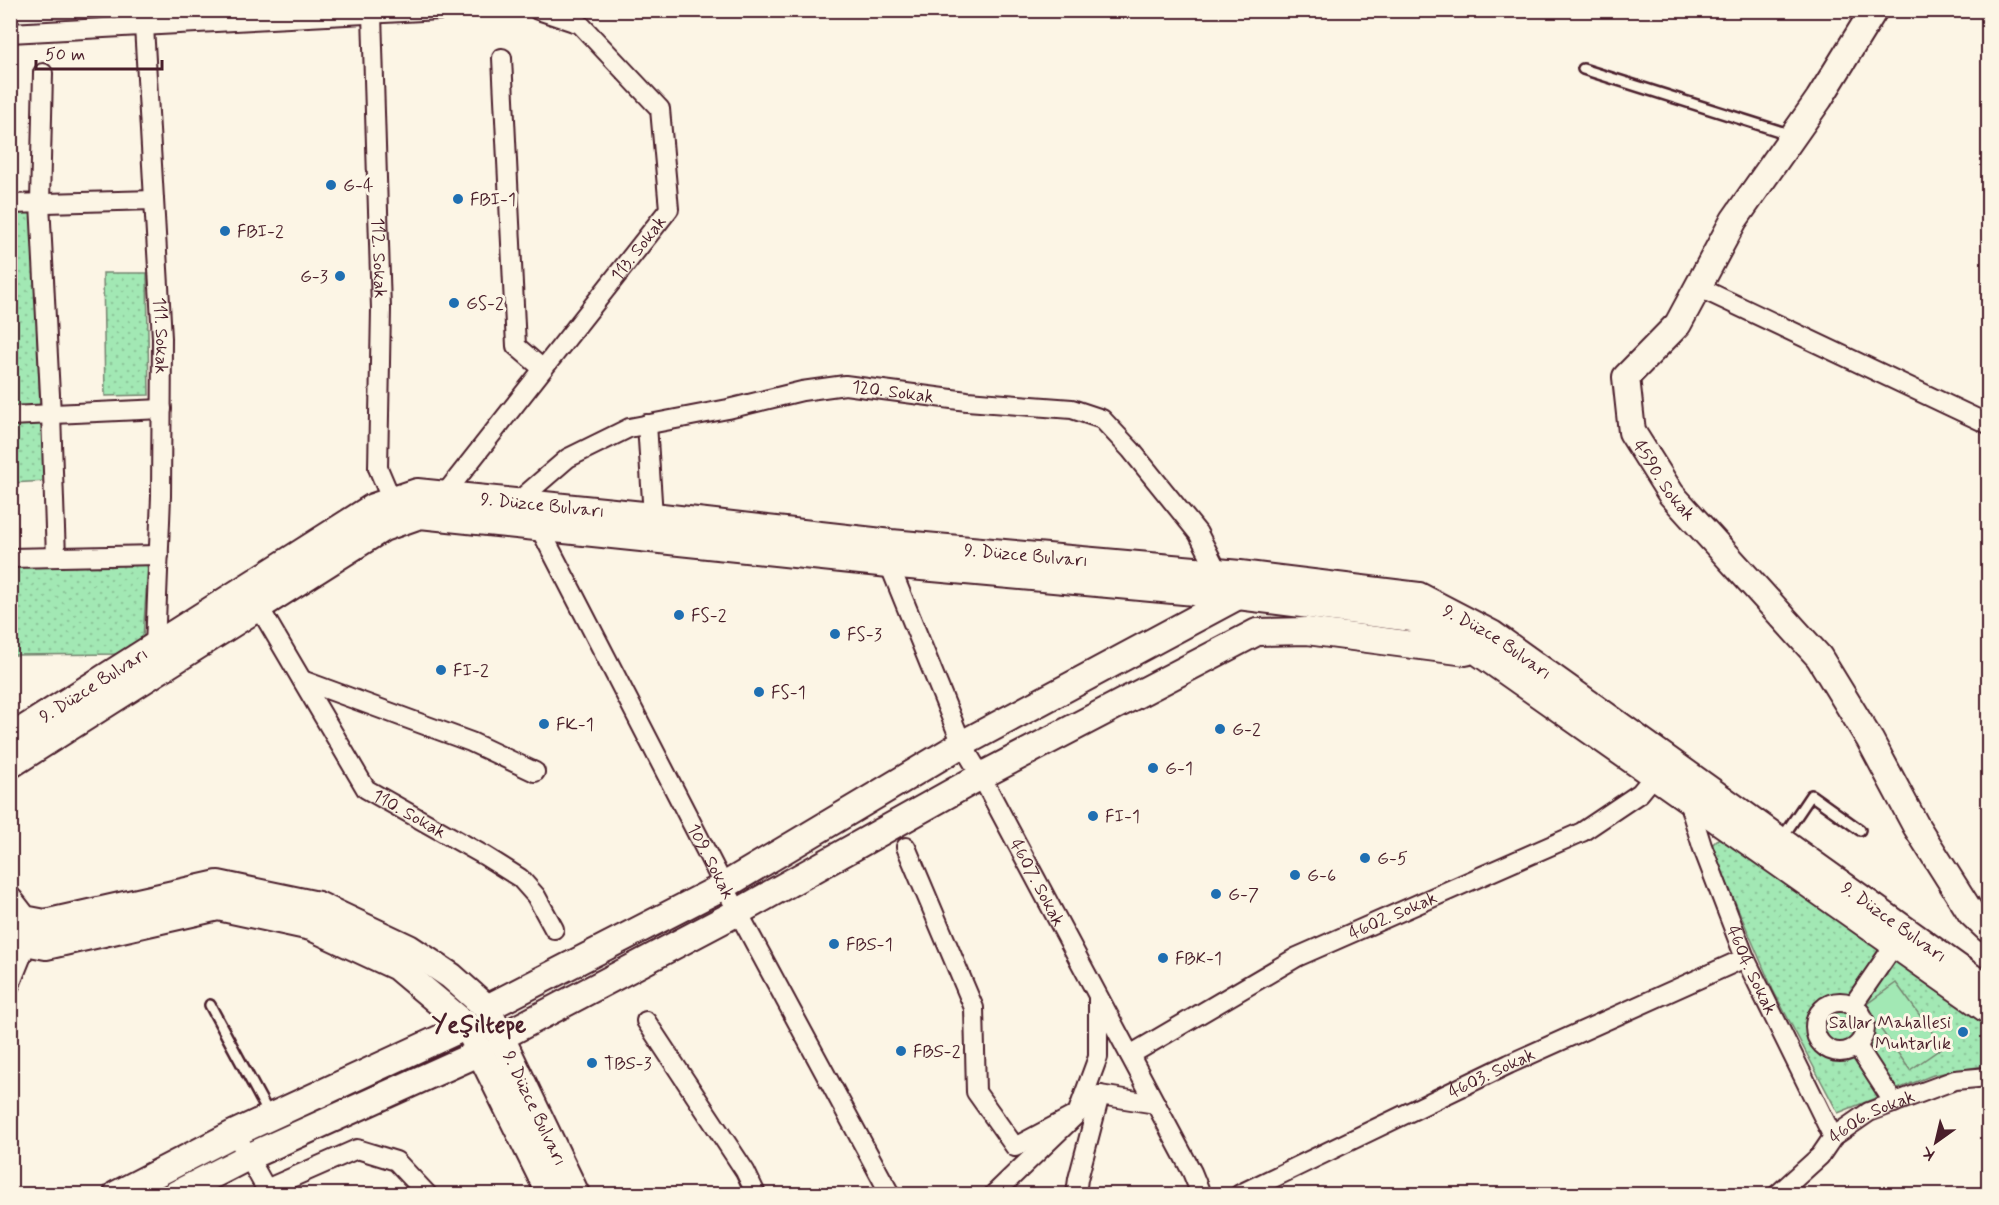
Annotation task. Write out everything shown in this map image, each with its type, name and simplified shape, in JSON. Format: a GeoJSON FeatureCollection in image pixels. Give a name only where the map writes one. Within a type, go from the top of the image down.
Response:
{"type":"FeatureCollection","features":[{"type":"Feature","properties":{"kind":"main road","name":"4590. Sokak"},"geometry":{"type":"LineString","coordinates":[[1874,10],[1819,99],[1734,220],[1678,324],[1626,376],[1632,432],[1671,494],[1819,657],[1870,740],[1916,826],[1971,913],[1989,928]]}},
{"type":"Feature","properties":{"kind":"main road","name":"9. Düzce Bulvarı"},"geometry":{"type":"LineString","coordinates":[[10,738],[373,507],[417,492],[891,543],[1218,572],[1419,596],[1492,634],[1989,989]]}},
{"type":"Feature","properties":{"kind":"main road","name":"9. Düzce Bulvarı"},"geometry":{"type":"LineString","coordinates":[[10,765],[383,528],[420,515],[889,564],[1238,597],[1412,618],[1480,654],[1989,1010]]}},
{"type":"Feature","properties":{"kind":"main road"},"geometry":{"type":"LineString","coordinates":[[487,1008],[724,886],[962,744],[1238,597]]}},
{"type":"Feature","properties":{"kind":"main road"},"geometry":{"type":"LineString","coordinates":[[176,1194],[248,1157],[491,1044],[738,912],[981,776],[1257,632],[1307,631],[1480,654]]}},
{"type":"Feature","properties":{"kind":"main road","name":"9. Düzce Bulvarı"},"geometry":{"type":"LineString","coordinates":[[45,923],[218,884],[318,905],[409,948],[451,976],[487,1008],[491,1044],[550,1194]]}},
{"type":"Feature","properties":{"kind":"main road"},"geometry":{"type":"LineString","coordinates":[[10,901],[24,920],[45,923]]}},
{"type":"Feature","properties":{"kind":"main road","name":"9. Düzce Bulvarı"},"geometry":{"type":"LineString","coordinates":[[19,941],[46,946],[218,907],[311,927],[396,967],[491,1044],[576,1194]]}},
{"type":"Feature","properties":{"kind":"main road"},"geometry":{"type":"LineString","coordinates":[[117,1194],[235,1133],[466,1026]]}},
{"type":"Feature","properties":{"kind":"street"},"geometry":{"type":"LineString","coordinates":[[10,33],[441,10]]}},
{"type":"Feature","properties":{"kind":"street","name":"113. Sokak"},"geometry":{"type":"LineString","coordinates":[[444,495],[669,209],[660,109],[580,24],[538,10]]}},
{"type":"Feature","properties":{"kind":"street","name":"112. Sokak"},"geometry":{"type":"LineString","coordinates":[[372,14],[381,309],[378,468],[392,501]]}},
{"type":"Feature","properties":{"kind":"street","name":"111. Sokak"},"geometry":{"type":"LineString","coordinates":[[144,26],[162,338],[159,555],[155,647]]}},
{"type":"Feature","properties":{"kind":"street"},"geometry":{"type":"LineString","coordinates":[[502,58],[516,346],[543,369]]}},
{"type":"Feature","properties":{"kind":"street"},"geometry":{"type":"LineString","coordinates":[[43,73],[40,203],[56,557]]}},
{"type":"Feature","properties":{"kind":"street"},"geometry":{"type":"LineString","coordinates":[[10,204],[154,200]]}},
{"type":"Feature","properties":{"kind":"street"},"geometry":{"type":"LineString","coordinates":[[1698,287],[1989,424]]}},
{"type":"Feature","properties":{"kind":"street","name":"120. Sokak"},"geometry":{"type":"LineString","coordinates":[[517,502],[568,458],[629,428],[728,409],[802,391],[845,385],[967,400],[1072,409],[1102,419],[1131,450],[1198,533],[1218,572]]}},
{"type":"Feature","properties":{"kind":"street"},"geometry":{"type":"LineString","coordinates":[[10,416],[162,409]]}},
{"type":"Feature","properties":{"kind":"street"},"geometry":{"type":"LineString","coordinates":[[647,424],[653,516]]}},
{"type":"Feature","properties":{"kind":"street","name":"109. Sokak"},"geometry":{"type":"LineString","coordinates":[[539,527],[724,886],[890,1194]]}},
{"type":"Feature","properties":{"kind":"street"},"geometry":{"type":"LineString","coordinates":[[10,558],[159,555]]}},
{"type":"Feature","properties":{"kind":"street","name":"4607. Sokak"},"geometry":{"type":"LineString","coordinates":[[889,564],[962,744],[1130,1055],[1192,1172],[1201,1194]]}},
{"type":"Feature","properties":{"kind":"street","name":"110. Sokak"},"geometry":{"type":"LineString","coordinates":[[259,607],[366,789],[520,878],[536,896],[554,929]]}},
{"type":"Feature","properties":{"kind":"street"},"geometry":{"type":"LineString","coordinates":[[302,680],[471,742],[535,772]]}},
{"type":"Feature","properties":{"kind":"street","name":"4602. Sokak"},"geometry":{"type":"LineString","coordinates":[[1130,1055],[1297,957],[1582,832],[1640,793],[1654,776]]}},
{"type":"Feature","properties":{"kind":"street","name":"4604. Sokak"},"geometry":{"type":"LineString","coordinates":[[1687,798],[1702,846],[1745,958],[1833,1137]]}},
{"type":"Feature","properties":{"kind":"street"},"geometry":{"type":"LineString","coordinates":[[906,847],[974,1008],[976,1092],[1015,1147],[1077,1114],[1098,1057],[1098,996]]}},
{"type":"Feature","properties":{"kind":"street"},"geometry":{"type":"LineString","coordinates":[[10,985],[19,941],[45,923]]}},
{"type":"Feature","properties":{"kind":"street"},"geometry":{"type":"LineString","coordinates":[[1853,1005],[1895,944]]}},
{"type":"Feature","properties":{"kind":"street","name":"4603. Sokak"},"geometry":{"type":"LineString","coordinates":[[1240,1194],[1509,1064],[1745,958]]}},
{"type":"Feature","properties":{"kind":"street"},"geometry":{"type":"LineString","coordinates":[[1841,1001],[1853,1005],[1862,1013],[1865,1021],[1864,1037],[1857,1046],[1846,1052],[1829,1049],[1817,1037],[1816,1021],[1825,1006],[1833,1002],[1841,1001]]}},
{"type":"Feature","properties":{"kind":"street"},"geometry":{"type":"LineString","coordinates":[[646,1021],[745,1171],[756,1194]]}},
{"type":"Feature","properties":{"kind":"street"},"geometry":{"type":"LineString","coordinates":[[1789,1047],[1817,1037]]}},
{"type":"Feature","properties":{"kind":"street"},"geometry":{"type":"LineString","coordinates":[[1857,1046],[1894,1103]]}},
{"type":"Feature","properties":{"kind":"street","name":"4606. Sokak"},"geometry":{"type":"LineString","coordinates":[[1778,1194],[1820,1156],[1833,1137],[1869,1112],[1955,1080],[1989,1077]]}},
{"type":"Feature","properties":{"kind":"street"},"geometry":{"type":"LineString","coordinates":[[1076,1194],[1100,1095]]}},
{"type":"Feature","properties":{"kind":"street"},"geometry":{"type":"LineString","coordinates":[[994,1194],[1077,1114],[1100,1095],[1156,1104]]}},
{"type":"Feature","properties":{"kind":"street"},"geometry":{"type":"LineString","coordinates":[[235,1133],[267,1192],[357,1149],[396,1161],[427,1194]]}},
{"type":"Feature","properties":{"kind":"lane"},"geometry":{"type":"LineString","coordinates":[[1583,69],[1793,135]]}},
{"type":"Feature","properties":{"kind":"lane"},"geometry":{"type":"LineString","coordinates":[[1781,840],[1811,795],[1860,830]]}},
{"type":"Feature","properties":{"kind":"lane"},"geometry":{"type":"LineString","coordinates":[[210,1005],[270,1117]]}},
{"type":"Feature","properties":{"kind":"green space"},"geometry":{"type":"Polygon","coordinates":[[[32,208],[40,407],[11,408],[10,209],[32,208]]]}},
{"type":"Feature","properties":{"kind":"green space"},"geometry":{"type":"Polygon","coordinates":[[[103,273],[147,273],[149,395],[105,396],[103,273]]]}},
{"type":"Feature","properties":{"kind":"green space"},"geometry":{"type":"Polygon","coordinates":[[[43,423],[47,481],[11,483],[11,425],[43,423]]]}},
{"type":"Feature","properties":{"kind":"green space"},"geometry":{"type":"Polygon","coordinates":[[[148,563],[143,638],[124,654],[11,655],[10,568],[148,563]]]}},
{"type":"Feature","properties":{"kind":"green space"},"geometry":{"type":"Polygon","coordinates":[[[1719,838],[1988,1021],[1988,1065],[1933,1075],[1838,1113],[1773,990],[1711,846],[1719,838]]]}},
{"type":"Feature","properties":{"kind":"green space"},"geometry":{"type":"Polygon","coordinates":[[[1896,983],[1943,1047],[1910,1070],[1864,1006],[1896,983]]]}},
{"type":"Feature","properties":{"kind":"place","name":"G-4"},"geometry":{"type":"Point","coordinates":[331,185]}},
{"type":"Feature","properties":{"kind":"place","name":"FBI-1"},"geometry":{"type":"Point","coordinates":[458,199]}},
{"type":"Feature","properties":{"kind":"place","name":"FBI-2"},"geometry":{"type":"Point","coordinates":[225,231]}},
{"type":"Feature","properties":{"kind":"place","name":"G-3"},"geometry":{"type":"Point","coordinates":[340,276]}},
{"type":"Feature","properties":{"kind":"place","name":"GS-2"},"geometry":{"type":"Point","coordinates":[454,303]}},
{"type":"Feature","properties":{"kind":"place","name":"FS-2"},"geometry":{"type":"Point","coordinates":[679,615]}},
{"type":"Feature","properties":{"kind":"place","name":"FS-3"},"geometry":{"type":"Point","coordinates":[835,634]}},
{"type":"Feature","properties":{"kind":"place","name":"FI-2"},"geometry":{"type":"Point","coordinates":[441,670]}},
{"type":"Feature","properties":{"kind":"place","name":"FS-1"},"geometry":{"type":"Point","coordinates":[759,692]}},
{"type":"Feature","properties":{"kind":"place","name":"FK-1"},"geometry":{"type":"Point","coordinates":[544,724]}},
{"type":"Feature","properties":{"kind":"place","name":"G-2"},"geometry":{"type":"Point","coordinates":[1220,729]}},
{"type":"Feature","properties":{"kind":"place","name":"G-1"},"geometry":{"type":"Point","coordinates":[1153,768]}},
{"type":"Feature","properties":{"kind":"place","name":"FI-1"},"geometry":{"type":"Point","coordinates":[1093,816]}},
{"type":"Feature","properties":{"kind":"place","name":"G-5"},"geometry":{"type":"Point","coordinates":[1365,858]}},
{"type":"Feature","properties":{"kind":"place","name":"G-6"},"geometry":{"type":"Point","coordinates":[1295,875]}},
{"type":"Feature","properties":{"kind":"place","name":"G-7"},"geometry":{"type":"Point","coordinates":[1216,894]}},
{"type":"Feature","properties":{"kind":"place","name":"FBS-1"},"geometry":{"type":"Point","coordinates":[834,944]}},
{"type":"Feature","properties":{"kind":"place","name":"FBK-1"},"geometry":{"type":"Point","coordinates":[1163,958]}},
{"type":"Feature","properties":{"kind":"place","name":"Sallar Mahallesi Muhtarlık"},"geometry":{"type":"Point","coordinates":[1963,1032]}},
{"type":"Feature","properties":{"kind":"place","name":"FBS-2"},"geometry":{"type":"Point","coordinates":[901,1051]}},
{"type":"Feature","properties":{"kind":"place","name":"TBS-3"},"geometry":{"type":"Point","coordinates":[592,1063]}},
{"type":"Feature","properties":{"kind":"district","name":"Yeşiltepe"},"geometry":{"type":"Point","coordinates":[479,1024]}}]}
